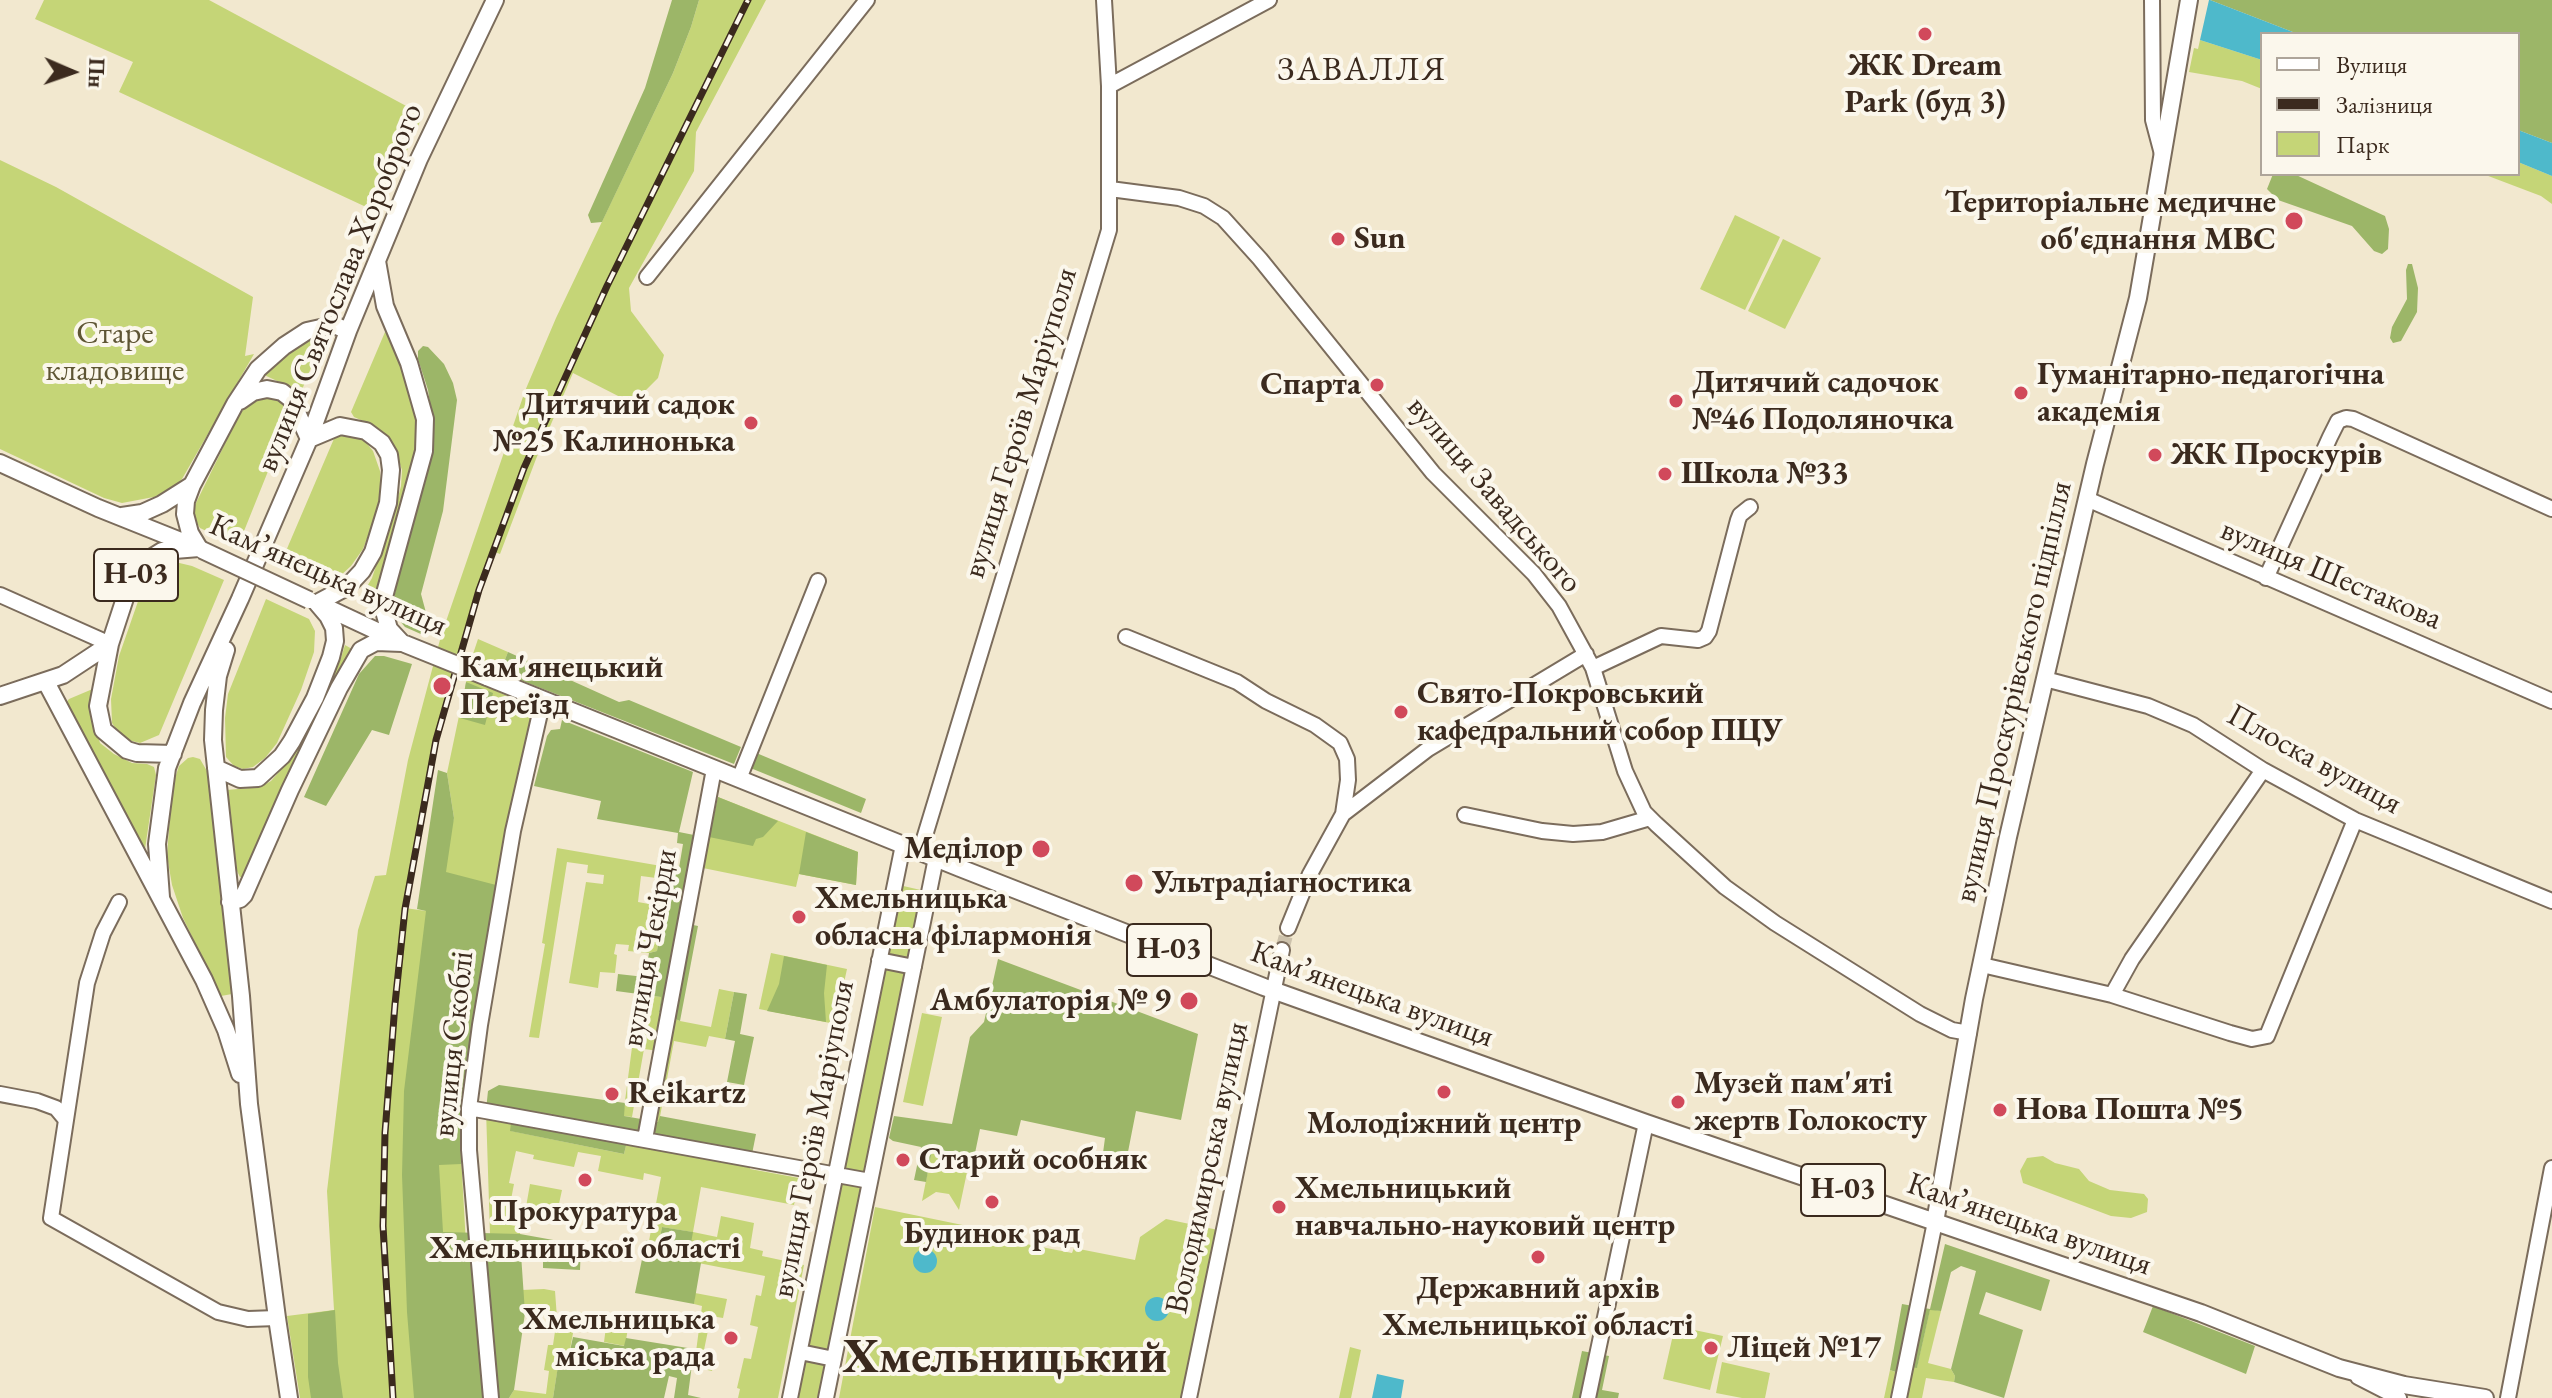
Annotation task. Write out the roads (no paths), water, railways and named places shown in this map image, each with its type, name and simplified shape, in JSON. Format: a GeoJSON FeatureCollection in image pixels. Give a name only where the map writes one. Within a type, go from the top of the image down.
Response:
{"type":"FeatureCollection","features":[{"type":"Feature","properties":{"kind":"main road","name":"вулиця Святослава Хороброго"},"geometry":{"type":"LineString","coordinates":[[249,1104],[226,1030],[161,897],[157,844],[167,768],[192,703],[309,439],[348,331],[419,159],[495,0]]}},
{"type":"Feature","properties":{"kind":"main road","name":"вулиця Проскурівського підпілля"},"geometry":{"type":"LineString","coordinates":[[1935,1222],[2008,837],[2087,499],[2138,298],[2189,0]]}},
{"type":"Feature","properties":{"kind":"main road"},"geometry":{"type":"LineString","coordinates":[[377,259],[385,306],[409,363],[425,419],[424,451],[382,604],[389,629],[404,643]]}},
{"type":"Feature","properties":{"kind":"main road"},"geometry":{"type":"LineString","coordinates":[[200,549],[190,533],[185,514],[186,501],[235,404],[258,369],[268,358],[307,331],[334,325],[348,331]]}},
{"type":"Feature","properties":{"kind":"main road"},"geometry":{"type":"LineString","coordinates":[[216,768],[240,779],[258,778],[282,756],[292,741],[315,698],[335,641],[334,628],[328,616],[313,601],[347,587],[362,571],[373,552],[388,503],[391,470],[389,455],[382,443],[366,431],[340,426],[309,439],[291,399],[282,392],[267,389],[253,392],[235,404]]}},
{"type":"Feature","properties":{"kind":"main road","name":"Камʼянецька вулиця"},"geometry":{"type":"LineString","coordinates":[[0,463],[200,549],[404,643],[1274,991],[1646,1123],[2201,1313],[2339,1368],[2404,1385],[2485,1398]]}},
{"type":"Feature","properties":{"kind":"main road"},"geometry":{"type":"LineString","coordinates":[[118,516],[142,513],[192,485]]}},
{"type":"Feature","properties":{"kind":"main road","name":"Н-03"},"geometry":{"type":"LineString","coordinates":[[46,682],[79,666],[110,644],[128,589],[146,561],[162,551],[200,549]]}},
{"type":"Feature","properties":{"kind":"main road","name":"вулиця Святослава Хороброго"},"geometry":{"type":"LineString","coordinates":[[240,599],[218,676],[214,710],[216,768],[241,996],[249,1104],[289,1398]]}},
{"type":"Feature","properties":{"kind":"main road"},"geometry":{"type":"LineString","coordinates":[[230,902],[244,895],[290,790],[339,688],[361,650],[376,642],[404,643]]}},
{"type":"Feature","properties":{"kind":"main road"},"geometry":{"type":"LineString","coordinates":[[110,644],[98,706],[103,730],[127,750],[173,754]]}},
{"type":"Feature","properties":{"kind":"main road"},"geometry":{"type":"LineString","coordinates":[[0,696],[46,682],[161,897]]}},
{"type":"Feature","properties":{"kind":"street"},"geometry":{"type":"LineString","coordinates":[[647,277],[867,0]]}},
{"type":"Feature","properties":{"kind":"street","name":"вулиця Героїв Маріуполя"},"geometry":{"type":"LineString","coordinates":[[826,1398],[914,967],[928,855],[1109,230],[1109,86],[1104,0]]}},
{"type":"Feature","properties":{"kind":"street"},"geometry":{"type":"LineString","coordinates":[[2152,0],[2153,120],[2162,155]]}},
{"type":"Feature","properties":{"kind":"street"},"geometry":{"type":"LineString","coordinates":[[1109,86],[1261,2]]}},
{"type":"Feature","properties":{"kind":"street","name":"вулиця Завадського"},"geometry":{"type":"LineString","coordinates":[[1110,189],[1195,202],[1223,218],[1237,231],[1433,473],[1534,574],[1559,606],[1593,668],[1625,771],[1638,801],[1650,818],[1725,887],[1775,923],[1920,1014],[1952,1030],[1969,1033]]}},
{"type":"Feature","properties":{"kind":"street"},"geometry":{"type":"LineString","coordinates":[[2266,578],[2338,421],[2346,418],[2552,509]]}},
{"type":"Feature","properties":{"kind":"street","name":"вулиця Шестакова"},"geometry":{"type":"LineString","coordinates":[[2087,499],[2552,701]]}},
{"type":"Feature","properties":{"kind":"street"},"geometry":{"type":"LineString","coordinates":[[1593,668],[1661,636],[1698,640],[1705,637],[1738,520],[1750,507]]}},
{"type":"Feature","properties":{"kind":"street"},"geometry":{"type":"LineString","coordinates":[[739,779],[818,581]]}},
{"type":"Feature","properties":{"kind":"street"},"geometry":{"type":"LineString","coordinates":[[0,595],[110,644]]}},
{"type":"Feature","properties":{"kind":"street"},"geometry":{"type":"LineString","coordinates":[[1126,637],[1237,682],[1266,701],[1315,725],[1340,743],[1347,759],[1348,780],[1343,814],[1310,874],[1288,928]]}},
{"type":"Feature","properties":{"kind":"street"},"geometry":{"type":"LineString","coordinates":[[1343,814],[1428,749],[1586,654]]}},
{"type":"Feature","properties":{"kind":"street","name":"Плоска вулиця"},"geometry":{"type":"LineString","coordinates":[[2045,679],[2148,706],[2193,725],[2263,770],[2355,820],[2552,901]]}},
{"type":"Feature","properties":{"kind":"street","name":"вулиця Скоблі"},"geometry":{"type":"LineString","coordinates":[[491,1398],[469,1150],[469,1108],[513,831],[543,700]]}},
{"type":"Feature","properties":{"kind":"street","name":"вулиця Чекірди"},"geometry":{"type":"LineString","coordinates":[[645,1139],[714,769]]}},
{"type":"Feature","properties":{"kind":"street"},"geometry":{"type":"LineString","coordinates":[[2112,995],[2132,959],[2263,770]]}},
{"type":"Feature","properties":{"kind":"street"},"geometry":{"type":"LineString","coordinates":[[1465,815],[1542,831],[1573,834],[1602,832],[1650,818]]}},
{"type":"Feature","properties":{"kind":"street"},"geometry":{"type":"LineString","coordinates":[[1982,965],[2112,995],[2252,1039],[2267,1036],[2355,820]]}},
{"type":"Feature","properties":{"kind":"street","name":"вулиця Героїв Маріуполя"},"geometry":{"type":"LineString","coordinates":[[790,1398],[903,845]]}},
{"type":"Feature","properties":{"kind":"street"},"geometry":{"type":"LineString","coordinates":[[119,902],[103,933],[87,983],[51,1218],[217,1311],[248,1319],[277,1318]]}},
{"type":"Feature","properties":{"kind":"street","name":"Володимирська вулиця"},"geometry":{"type":"LineString","coordinates":[[1189,1398],[1282,950]]}},
{"type":"Feature","properties":{"kind":"street"},"geometry":{"type":"LineString","coordinates":[[879,960],[914,967]]}},
{"type":"Feature","properties":{"kind":"street"},"geometry":{"type":"LineString","coordinates":[[0,1094],[56,1108],[66,1120]]}},
{"type":"Feature","properties":{"kind":"street"},"geometry":{"type":"LineString","coordinates":[[469,1108],[870,1181]]}},
{"type":"Feature","properties":{"kind":"street"},"geometry":{"type":"LineString","coordinates":[[1588,1398],[1646,1123]]}},
{"type":"Feature","properties":{"kind":"street"},"geometry":{"type":"LineString","coordinates":[[2508,1398],[2552,1168]]}},
{"type":"Feature","properties":{"kind":"street","name":"вулиця Проскурівського підпілля"},"geometry":{"type":"LineString","coordinates":[[1899,1398],[1935,1222]]}},
{"type":"Feature","properties":{"kind":"street"},"geometry":{"type":"LineString","coordinates":[[800,1352],[834,1359]]}},
{"type":"Feature","properties":{"kind":"street"},"geometry":{"type":"LineString","coordinates":[[2339,1368],[2399,1398]]}},
{"type":"Feature","properties":{"kind":"water"},"geometry":{"type":"Polygon","coordinates":[[[2209,0],[2293,32],[2260,32],[2260,59],[2200,40],[2209,0]]]}},
{"type":"Feature","properties":{"kind":"water"},"geometry":{"type":"Polygon","coordinates":[[[2520,131],[2552,143],[2552,176],[2520,163],[2520,131]]]}},
{"type":"Feature","properties":{"kind":"water"},"geometry":{"type":"Polygon","coordinates":[[[925,1249],[933,1253],[937,1261],[933,1269],[925,1273],[917,1269],[913,1261],[917,1253],[925,1249]]]}},
{"type":"Feature","properties":{"kind":"water"},"geometry":{"type":"Polygon","coordinates":[[[1157,1297],[1165,1301],[1169,1309],[1165,1317],[1157,1321],[1149,1317],[1145,1309],[1149,1301],[1157,1297]]]}},
{"type":"Feature","properties":{"kind":"water"},"geometry":{"type":"Polygon","coordinates":[[[1377,1374],[1404,1380],[1401,1398],[1372,1398],[1377,1374]]]}},
{"type":"Feature","properties":{"kind":"tunnel"},"geometry":{"type":"LineString","coordinates":[[1282,950],[1288,928]]}},
{"type":"Feature","properties":{"kind":"railway"},"geometry":{"type":"LineString","coordinates":[[393,1398],[383,1226],[385,1133],[405,909],[436,740],[479,590],[524,468],[607,286],[748,0]]}},
{"type":"Feature","properties":{"kind":"place","name":"ЖК Dream Park (буд 3)"},"geometry":{"type":"Point","coordinates":[1925,34]}},
{"type":"Feature","properties":{"kind":"place","name":"Територіальне медичне об'єднання МВС"},"geometry":{"type":"Point","coordinates":[2294,221]}},
{"type":"Feature","properties":{"kind":"place","name":"Sun"},"geometry":{"type":"Point","coordinates":[1338,239]}},
{"type":"Feature","properties":{"kind":"place","name":"Спарта"},"geometry":{"type":"Point","coordinates":[1377,385]}},
{"type":"Feature","properties":{"kind":"place","name":"Гуманітарно-педагогічна академія"},"geometry":{"type":"Point","coordinates":[2021,393]}},
{"type":"Feature","properties":{"kind":"place","name":"Дитячий садочок №46 Подоляночка"},"geometry":{"type":"Point","coordinates":[1676,401]}},
{"type":"Feature","properties":{"kind":"place","name":"Дитячий садок №25 Калинонька"},"geometry":{"type":"Point","coordinates":[751,423]}},
{"type":"Feature","properties":{"kind":"place","name":"ЖК Проскурів"},"geometry":{"type":"Point","coordinates":[2155,455]}},
{"type":"Feature","properties":{"kind":"place","name":"Школа №33"},"geometry":{"type":"Point","coordinates":[1665,474]}},
{"type":"Feature","properties":{"kind":"place","name":"Кам'янецький Переїзд"},"geometry":{"type":"Point","coordinates":[442,686]}},
{"type":"Feature","properties":{"kind":"place","name":"Свято-Покровський кафедральний собор ПЦУ"},"geometry":{"type":"Point","coordinates":[1401,712]}},
{"type":"Feature","properties":{"kind":"place","name":"Меділор"},"geometry":{"type":"Point","coordinates":[1041,849]}},
{"type":"Feature","properties":{"kind":"place","name":"Ультрадіагностика"},"geometry":{"type":"Point","coordinates":[1134,883]}},
{"type":"Feature","properties":{"kind":"place","name":"Хмельницька обласна філармонія"},"geometry":{"type":"Point","coordinates":[799,917]}},
{"type":"Feature","properties":{"kind":"place","name":"Амбулаторія № 9"},"geometry":{"type":"Point","coordinates":[1189,1001]}},
{"type":"Feature","properties":{"kind":"place","name":"Молодіжний центр"},"geometry":{"type":"Point","coordinates":[1444,1092]}},
{"type":"Feature","properties":{"kind":"place","name":"Reikartz"},"geometry":{"type":"Point","coordinates":[612,1094]}},
{"type":"Feature","properties":{"kind":"place","name":"Музей пам'яті жертв Голокосту"},"geometry":{"type":"Point","coordinates":[1678,1102]}},
{"type":"Feature","properties":{"kind":"place","name":"Нова Пошта №5"},"geometry":{"type":"Point","coordinates":[2000,1110]}},
{"type":"Feature","properties":{"kind":"place","name":"Старий особняк"},"geometry":{"type":"Point","coordinates":[903,1160]}},
{"type":"Feature","properties":{"kind":"place","name":"Прокуратура Хмельницької області"},"geometry":{"type":"Point","coordinates":[585,1180]}},
{"type":"Feature","properties":{"kind":"place","name":"Будинок рад"},"geometry":{"type":"Point","coordinates":[992,1202]}},
{"type":"Feature","properties":{"kind":"place","name":"Хмельницький навчально-науковий центр"},"geometry":{"type":"Point","coordinates":[1279,1207]}},
{"type":"Feature","properties":{"kind":"place","name":"Державний архів Хмельницької області"},"geometry":{"type":"Point","coordinates":[1538,1257]}},
{"type":"Feature","properties":{"kind":"place","name":"Хмельницька міська рада"},"geometry":{"type":"Point","coordinates":[731,1338]}},
{"type":"Feature","properties":{"kind":"place","name":"Ліцей №17"},"geometry":{"type":"Point","coordinates":[1711,1348]}},
{"type":"Feature","properties":{"kind":"district","name":"ЗАВАЛЛЯ"},"geometry":{"type":"Point","coordinates":[1362,71]}},
{"type":"Feature","properties":{"kind":"district","name":"Хмельницький"},"geometry":{"type":"Point","coordinates":[1005,1359]}},
{"type":"Feature","properties":{"kind":"park label","name":"Старе кладовище"},"geometry":{"type":"Point","coordinates":[115,352]}}]}
